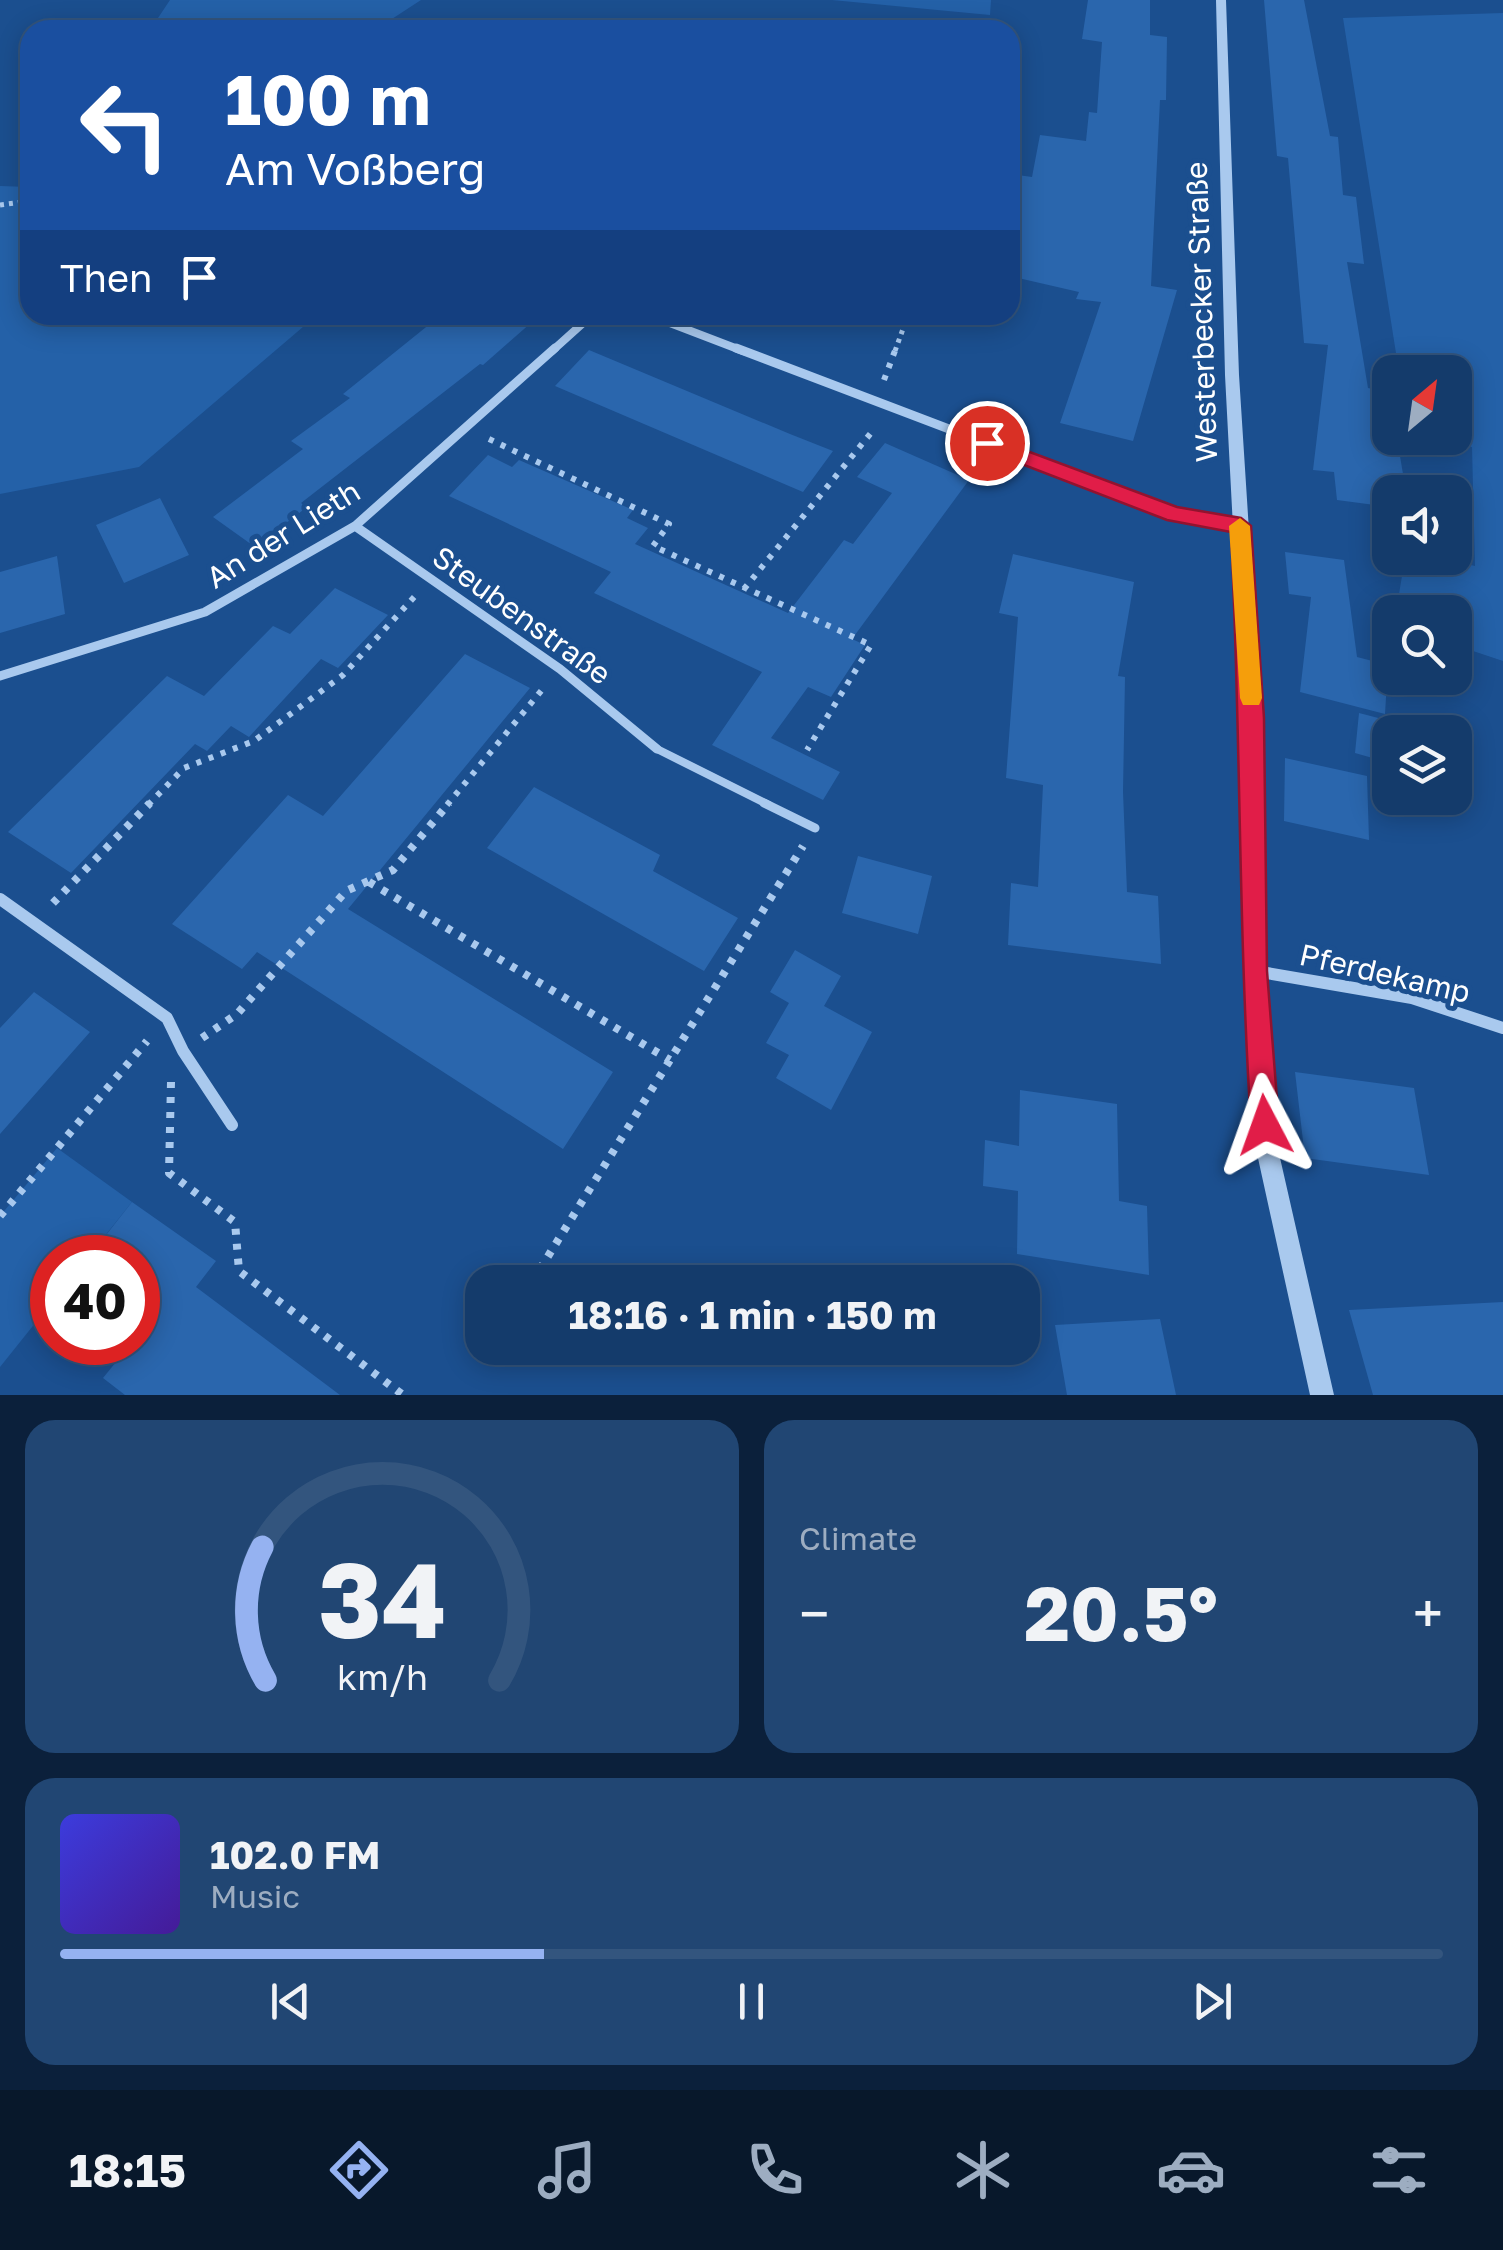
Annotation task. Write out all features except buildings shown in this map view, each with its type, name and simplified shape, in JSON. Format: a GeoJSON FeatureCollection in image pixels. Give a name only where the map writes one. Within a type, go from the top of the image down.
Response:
{"type":"FeatureCollection","features":[{"type":"Feature","properties":{"kind":"street","name":"Westerbecker Straße"},"geometry":{"type":"LineString","coordinates":[[1221,0],[1231,356],[1252,718],[1254,971],[1267,1149],[1322,1395]]}},
{"type":"Feature","properties":{"kind":"street","name":"An der Lieth"},"geometry":{"type":"LineString","coordinates":[[0,676],[206,612],[355,526],[581,325]]}},
{"type":"Feature","properties":{"kind":"street"},"geometry":{"type":"LineString","coordinates":[[675,325],[1175,514],[1241,526]]}},
{"type":"Feature","properties":{"kind":"street","name":"Steubenstraße"},"geometry":{"type":"LineString","coordinates":[[355,526],[560,669],[658,749]]}},
{"type":"Feature","properties":{"kind":"street"},"geometry":{"type":"LineString","coordinates":[[0,899],[167,1018],[183,1051],[232,1125]]}},
{"type":"Feature","properties":{"kind":"street","name":"Pferdekamp"},"geometry":{"type":"LineString","coordinates":[[1254,971],[1412,998],[1503,1028]]}},
{"type":"Feature","properties":{"kind":"lane"},"geometry":{"type":"LineString","coordinates":[[658,749],[814,828]]}},
{"type":"Feature","properties":{"kind":"path"},"geometry":{"type":"LineString","coordinates":[[876,402],[904,325]]}},
{"type":"Feature","properties":{"kind":"path"},"geometry":{"type":"LineString","coordinates":[[744,588],[892,407]]}},
{"type":"Feature","properties":{"kind":"path"},"geometry":{"type":"LineString","coordinates":[[466,428],[669,524],[654,546],[871,645],[807,750]]}},
{"type":"Feature","properties":{"kind":"path"},"geometry":{"type":"LineString","coordinates":[[34,923],[184,768],[254,741],[343,675],[431,579]]}},
{"type":"Feature","properties":{"kind":"path"},"geometry":{"type":"LineString","coordinates":[[403,1395],[238,1271],[234,1222],[169,1173],[172,1068],[183,1051],[237,1014],[346,891],[392,870],[560,669]]}},
{"type":"Feature","properties":{"kind":"path"},"geometry":{"type":"LineString","coordinates":[[543,1265],[814,828]]}},
{"type":"Feature","properties":{"kind":"path"},"geometry":{"type":"LineString","coordinates":[[368,881],[670,1060]]}},
{"type":"Feature","properties":{"kind":"path"},"geometry":{"type":"LineString","coordinates":[[0,1216],[167,1018]]}},
{"type":"Feature","properties":{"kind":"shaded area"},"geometry":{"type":"Polygon","coordinates":[[[170,0],[421,0],[390,20],[157,20],[170,0]]]}},
{"type":"Feature","properties":{"kind":"shaded area"},"geometry":{"type":"Polygon","coordinates":[[[832,0],[991,0],[990,15],[832,0]]]}},
{"type":"Feature","properties":{"kind":"shaded area"},"geometry":{"type":"Polygon","coordinates":[[[1503,13],[1503,661],[1472,651],[1472,595],[1399,595],[1402,575],[1472,575],[1472,565],[1475,566],[1472,355],[1396,355],[1343,18],[1503,13]]]}},
{"type":"Feature","properties":{"kind":"shaded area"},"geometry":{"type":"Polygon","coordinates":[[[0,186],[20,187],[20,325],[305,325],[139,467],[0,494],[0,186]]]}},
{"type":"Feature","properties":{"kind":"shaded area"},"geometry":{"type":"Polygon","coordinates":[[[57,1148],[132,1202],[106,1235],[30,1235],[30,1330],[0,1367],[0,1216],[57,1148]]]}},
{"type":"Feature","properties":{"kind":"slow traffic"},"geometry":{"type":"LineString","coordinates":[[1240,526],[1251,698]]}},
{"type":"Feature","properties":{"kind":"route"},"geometry":{"type":"LineString","coordinates":[[987,443],[1175,514],[1241,526],[1252,718],[1254,971],[1265,1125]]}}]}
